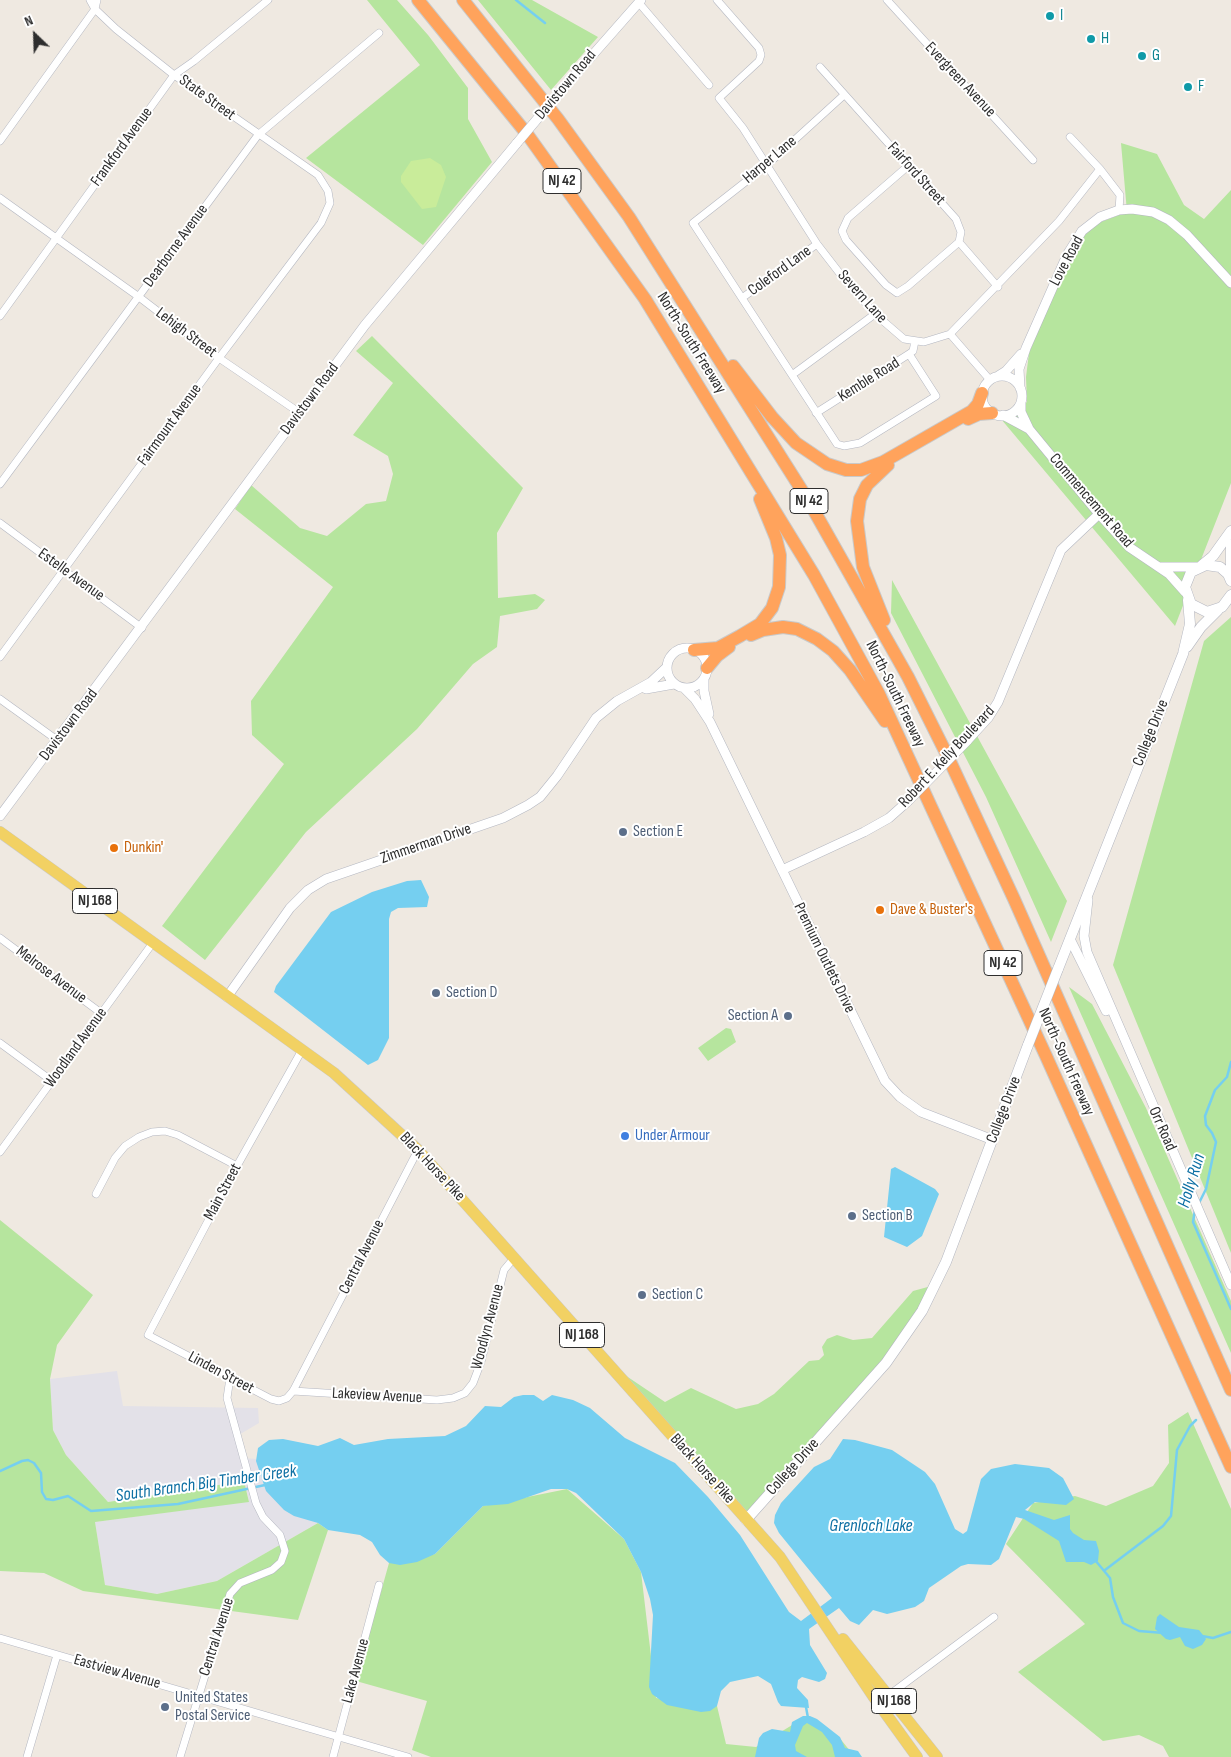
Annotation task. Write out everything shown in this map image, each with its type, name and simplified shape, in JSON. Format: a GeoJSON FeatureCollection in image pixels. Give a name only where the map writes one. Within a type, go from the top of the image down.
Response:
{"type":"FeatureCollection","features":[{"type":"Feature","properties":{"kind":"highway","name":"North-South Freeway"},"geometry":{"type":"LineString","coordinates":[[418,0],[527,134],[645,299],[814,575],[879,694],[1046,1056],[1231,1467]]}},
{"type":"Feature","properties":{"kind":"highway","name":"North-South Freeway"},"geometry":{"type":"LineString","coordinates":[[463,0],[558,119],[629,217],[808,500],[908,677],[948,757],[1014,899],[1231,1390]]}},
{"type":"Feature","properties":{"kind":"highway"},"geometry":{"type":"LineString","coordinates":[[702,330],[772,417],[796,443],[827,464],[846,470],[861,470],[883,462],[972,411],[978,404],[982,393]]}},
{"type":"Feature","properties":{"kind":"highway"},"geometry":{"type":"LineString","coordinates":[[908,677],[863,567],[857,532],[857,512],[860,499],[871,479],[886,466],[971,417],[997,414]]}},
{"type":"Feature","properties":{"kind":"highway"},"geometry":{"type":"LineString","coordinates":[[694,650],[718,648],[760,624],[772,608],[779,587],[780,555],[776,538],[763,505],[727,432]]}},
{"type":"Feature","properties":{"kind":"highway"},"geometry":{"type":"LineString","coordinates":[[706,673],[723,651],[755,633],[783,628],[803,631],[824,644],[841,659],[906,754]]}},
{"type":"Feature","properties":{"kind":"main road"},"geometry":{"type":"LineString","coordinates":[[1222,607],[1213,611],[1202,611],[1193,606],[1186,596],[1187,578],[1213,556],[1231,531]]}},
{"type":"Feature","properties":{"kind":"main road"},"geometry":{"type":"LineString","coordinates":[[1231,545],[1231,576]]}},
{"type":"Feature","properties":{"kind":"main road"},"geometry":{"type":"LineString","coordinates":[[1200,566],[1220,567],[1228,574],[1231,581]]}},
{"type":"Feature","properties":{"kind":"main road","name":"College Drive"},"geometry":{"type":"LineString","coordinates":[[1182,654],[1201,627],[1222,607],[1231,595]]}},
{"type":"Feature","properties":{"kind":"main road","name":"College Drive"},"geometry":{"type":"LineString","coordinates":[[746,1520],[881,1369],[908,1334],[946,1262],[1028,1045],[1182,654],[1190,624],[1186,596]]}},
{"type":"Feature","properties":{"kind":"main road","name":"Black Horse Pike"},"geometry":{"type":"LineString","coordinates":[[0,832],[152,944],[302,1050],[361,1096],[418,1150],[780,1557],[846,1648],[886,1691],[937,1757]]}},
{"type":"Feature","properties":{"kind":"main road","name":"Black Horse Pike"},"geometry":{"type":"LineString","coordinates":[[846,1648],[873,1696],[918,1757]]}},
{"type":"Feature","properties":{"kind":"main road"},"geometry":{"type":"LineString","coordinates":[[873,1696],[886,1691]]}},
{"type":"Feature","properties":{"kind":"street","name":"State Street"},"geometry":{"type":"LineString","coordinates":[[90,0],[95,9],[116,29],[174,75],[318,175],[328,190]]}},
{"type":"Feature","properties":{"kind":"street"},"geometry":{"type":"LineString","coordinates":[[0,141],[95,9],[97,0]]}},
{"type":"Feature","properties":{"kind":"street","name":"Frankford Avenue"},"geometry":{"type":"LineString","coordinates":[[0,316],[174,75],[194,61],[268,0]]}},
{"type":"Feature","properties":{"kind":"street","name":"Severn Lane"},"geometry":{"type":"LineString","coordinates":[[717,0],[759,48],[761,54],[759,61],[719,98],[743,128],[817,244],[875,314],[896,334],[915,341]]}},
{"type":"Feature","properties":{"kind":"street","name":"Evergreen Avenue"},"geometry":{"type":"LineString","coordinates":[[887,0],[1033,160]]}},
{"type":"Feature","properties":{"kind":"street"},"geometry":{"type":"LineString","coordinates":[[640,2],[708,85]]}},
{"type":"Feature","properties":{"kind":"street","name":"Davistown Road"},"geometry":{"type":"LineString","coordinates":[[0,816],[142,628],[365,325],[517,142],[640,2]]}},
{"type":"Feature","properties":{"kind":"street","name":"Dearborne Avenue"},"geometry":{"type":"LineString","coordinates":[[0,484],[258,135],[379,33]]}},
{"type":"Feature","properties":{"kind":"street","name":"Fairford Street"},"geometry":{"type":"LineString","coordinates":[[820,68],[956,219],[961,232],[959,242]]}},
{"type":"Feature","properties":{"kind":"street","name":"Harper Lane"},"geometry":{"type":"LineString","coordinates":[[742,298],[692,223],[767,165],[844,95]]}},
{"type":"Feature","properties":{"kind":"street"},"geometry":{"type":"LineString","coordinates":[[1070,137],[1100,169],[1120,195],[1119,210]]}},
{"type":"Feature","properties":{"kind":"street"},"geometry":{"type":"LineString","coordinates":[[908,166],[848,218],[842,231],[846,240],[886,285],[897,293],[908,286],[959,242],[998,286]]}},
{"type":"Feature","properties":{"kind":"street"},"geometry":{"type":"LineString","coordinates":[[915,341],[936,339],[950,334],[1059,221],[1100,169]]}},
{"type":"Feature","properties":{"kind":"street","name":"Fairmount Avenue"},"geometry":{"type":"LineString","coordinates":[[0,657],[218,358],[321,223],[330,203],[328,190]]}},
{"type":"Feature","properties":{"kind":"street","name":"Lehigh Street"},"geometry":{"type":"LineString","coordinates":[[0,198],[139,297],[218,358],[300,412]]}},
{"type":"Feature","properties":{"kind":"street","name":"Love Road"},"geometry":{"type":"LineString","coordinates":[[1020,388],[1019,369],[1026,348],[1067,255],[1078,236],[1100,217],[1119,210],[1146,211],[1169,220],[1187,235],[1231,283]]}},
{"type":"Feature","properties":{"kind":"street","name":"Coleford Lane"},"geometry":{"type":"LineString","coordinates":[[742,298],[817,244]]}},
{"type":"Feature","properties":{"kind":"street"},"geometry":{"type":"LineString","coordinates":[[742,298],[837,444],[852,446],[860,443],[936,396],[909,354]]}},
{"type":"Feature","properties":{"kind":"street"},"geometry":{"type":"LineString","coordinates":[[792,375],[875,314]]}},
{"type":"Feature","properties":{"kind":"street"},"geometry":{"type":"LineString","coordinates":[[950,334],[992,379]]}},
{"type":"Feature","properties":{"kind":"street","name":"Kemble Road"},"geometry":{"type":"LineString","coordinates":[[816,413],[909,354],[913,351],[915,341]]}},
{"type":"Feature","properties":{"kind":"street","name":"Love Road"},"geometry":{"type":"LineString","coordinates":[[992,379],[1006,371],[1026,348]]}},
{"type":"Feature","properties":{"kind":"street"},"geometry":{"type":"LineString","coordinates":[[1008,377],[1020,388],[1021,402],[1014,411],[997,414],[984,405],[982,393],[992,379],[1008,377]]}},
{"type":"Feature","properties":{"kind":"street","name":"Commencement Road"},"geometry":{"type":"LineString","coordinates":[[1021,402],[1021,412],[1029,429],[1099,514],[1130,547],[1159,567],[1186,596]]}},
{"type":"Feature","properties":{"kind":"street","name":"Commencement Road"},"geometry":{"type":"LineString","coordinates":[[997,414],[1029,429]]}},
{"type":"Feature","properties":{"kind":"street","name":"Robert E. Kelly Boulevard"},"geometry":{"type":"LineString","coordinates":[[782,870],[864,832],[889,818],[907,802],[988,718],[998,702],[1060,550],[1099,514]]}},
{"type":"Feature","properties":{"kind":"street","name":"Estelle Avenue"},"geometry":{"type":"LineString","coordinates":[[0,523],[142,628]]}},
{"type":"Feature","properties":{"kind":"street"},"geometry":{"type":"LineString","coordinates":[[1159,567],[1200,566]]}},
{"type":"Feature","properties":{"kind":"street"},"geometry":{"type":"LineString","coordinates":[[684,649],[694,650],[703,657],[706,673],[695,687],[684,688],[674,684],[670,679],[667,668],[669,660],[676,652],[684,649]]}},
{"type":"Feature","properties":{"kind":"street","name":"Zimmerman Drive"},"geometry":{"type":"LineString","coordinates":[[228,998],[290,908],[308,890],[333,876],[503,818],[528,805],[540,797],[552,782],[596,718],[617,701],[658,678],[667,668]]}},
{"type":"Feature","properties":{"kind":"street","name":"Premium Outlets Drive"},"geometry":{"type":"LineString","coordinates":[[706,673],[704,692],[710,722]]}},
{"type":"Feature","properties":{"kind":"street","name":"Zimmerman Drive"},"geometry":{"type":"LineString","coordinates":[[629,695],[657,685],[674,684]]}},
{"type":"Feature","properties":{"kind":"street","name":"Premium Outlets Drive"},"geometry":{"type":"LineString","coordinates":[[684,688],[695,699],[710,722],[885,1081],[900,1097],[921,1112],[993,1140]]}},
{"type":"Feature","properties":{"kind":"street"},"geometry":{"type":"LineString","coordinates":[[0,699],[56,740]]}},
{"type":"Feature","properties":{"kind":"street","name":"Orr Road"},"geometry":{"type":"LineString","coordinates":[[1089,890],[1084,927],[1085,944],[1130,1055],[1231,1285]]}},
{"type":"Feature","properties":{"kind":"street","name":"Melrose Avenue"},"geometry":{"type":"LineString","coordinates":[[0,938],[101,1013]]}},
{"type":"Feature","properties":{"kind":"street","name":"Orr Road"},"geometry":{"type":"LineString","coordinates":[[1070,939],[1130,1055]]}},
{"type":"Feature","properties":{"kind":"street","name":"Woodland Avenue"},"geometry":{"type":"LineString","coordinates":[[0,1151],[152,944]]}},
{"type":"Feature","properties":{"kind":"street"},"geometry":{"type":"LineString","coordinates":[[0,1043],[52,1080]]}},
{"type":"Feature","properties":{"kind":"street","name":"Main Street"},"geometry":{"type":"LineString","coordinates":[[148,1335],[237,1166],[302,1050]]}},
{"type":"Feature","properties":{"kind":"street"},"geometry":{"type":"LineString","coordinates":[[96,1194],[120,1151],[131,1141],[152,1132],[164,1131],[178,1135],[237,1166]]}},
{"type":"Feature","properties":{"kind":"street","name":"Central Avenue"},"geometry":{"type":"LineString","coordinates":[[293,1391],[418,1150]]}},
{"type":"Feature","properties":{"kind":"street","name":"Woodlyn Avenue"},"geometry":{"type":"LineString","coordinates":[[461,1395],[470,1388],[475,1379],[502,1274],[514,1258]]}},
{"type":"Feature","properties":{"kind":"street","name":"Linden Street"},"geometry":{"type":"LineString","coordinates":[[148,1335],[276,1401],[283,1400],[293,1391]]}},
{"type":"Feature","properties":{"kind":"street","name":"Central Avenue"},"geometry":{"type":"LineString","coordinates":[[180,1757],[230,1594],[240,1583],[272,1570],[284,1556],[285,1551],[282,1539],[260,1514],[252,1490],[227,1398],[230,1378]]}},
{"type":"Feature","properties":{"kind":"street","name":"Lakeview Avenue"},"geometry":{"type":"LineString","coordinates":[[293,1391],[437,1400],[461,1395]]}},
{"type":"Feature","properties":{"kind":"street","name":"Lake Avenue"},"geometry":{"type":"LineString","coordinates":[[333,1757],[379,1585]]}},
{"type":"Feature","properties":{"kind":"street"},"geometry":{"type":"LineString","coordinates":[[886,1691],[994,1617]]}},
{"type":"Feature","properties":{"kind":"street","name":"Eastview Avenue"},"geometry":{"type":"LineString","coordinates":[[0,1638],[408,1757]]}},
{"type":"Feature","properties":{"kind":"street"},"geometry":{"type":"LineString","coordinates":[[27,1757],[57,1655]]}},
{"type":"Feature","properties":{"kind":"shaded area"},"geometry":{"type":"Polygon","coordinates":[[[117,1371],[123,1406],[258,1408],[259,1423],[237,1436],[244,1458],[256,1459],[284,1510],[318,1523],[217,1581],[157,1594],[105,1585],[95,1522],[249,1501],[244,1481],[108,1502],[66,1455],[53,1430],[50,1379],[117,1371]]]}},
{"type":"Feature","properties":{"kind":"green space"},"geometry":{"type":"Polygon","coordinates":[[[367,0],[397,0],[428,35],[468,88],[468,119],[492,162],[423,245],[306,158],[420,65],[367,0]]]}},
{"type":"Feature","properties":{"kind":"green space"},"geometry":{"type":"Polygon","coordinates":[[[478,0],[532,0],[598,37],[551,90],[478,0]]]}},
{"type":"Feature","properties":{"kind":"green space"},"geometry":{"type":"Polygon","coordinates":[[[1121,143],[1157,154],[1184,205],[1204,219],[1231,190],[1231,483],[1175,626],[1001,419],[1027,402],[1026,377],[1029,353],[1062,271],[1083,236],[1098,223],[1127,212],[1121,143]]]}},
{"type":"Feature","properties":{"kind":"green space"},"geometry":{"type":"Polygon","coordinates":[[[430,158],[441,165],[446,177],[436,207],[422,209],[401,182],[401,176],[411,161],[430,158]]]}},
{"type":"Feature","properties":{"kind":"green space"},"geometry":{"type":"Polygon","coordinates":[[[372,336],[523,488],[497,533],[498,598],[535,594],[545,600],[537,609],[500,616],[497,647],[473,664],[417,729],[306,832],[205,960],[162,926],[284,764],[252,735],[251,701],[333,587],[235,509],[251,485],[300,528],[327,536],[366,504],[386,501],[393,474],[388,456],[353,435],[393,383],[356,351],[372,336]]]}},
{"type":"Feature","properties":{"kind":"green space"},"geometry":{"type":"Polygon","coordinates":[[[892,580],[1067,901],[1051,942],[986,797],[891,613],[892,580]]]}},
{"type":"Feature","properties":{"kind":"green space"},"geometry":{"type":"Polygon","coordinates":[[[1231,617],[1231,1253],[1113,965],[1204,641],[1231,617]]]}},
{"type":"Feature","properties":{"kind":"green space"},"geometry":{"type":"Polygon","coordinates":[[[1069,987],[1092,1004],[1146,1108],[1231,1301],[1231,1353],[1069,987]]]}},
{"type":"Feature","properties":{"kind":"green space"},"geometry":{"type":"Polygon","coordinates":[[[726,1028],[731,1029],[736,1042],[708,1061],[698,1048],[726,1028]]]}},
{"type":"Feature","properties":{"kind":"green space"},"geometry":{"type":"Polygon","coordinates":[[[0,1220],[93,1295],[57,1345],[50,1379],[53,1430],[66,1455],[108,1502],[244,1481],[249,1502],[95,1522],[105,1585],[157,1594],[217,1581],[318,1523],[328,1530],[298,1620],[83,1591],[44,1573],[0,1571],[0,1220]]]}},
{"type":"Feature","properties":{"kind":"green space"},"geometry":{"type":"Polygon","coordinates":[[[935,1285],[908,1334],[746,1520],[607,1363],[665,1402],[691,1388],[736,1409],[758,1404],[774,1394],[809,1361],[819,1360],[824,1355],[822,1347],[827,1339],[837,1335],[853,1340],[872,1338],[913,1291],[935,1285]]]}},
{"type":"Feature","properties":{"kind":"green space"},"geometry":{"type":"Polygon","coordinates":[[[1188,1412],[1231,1509],[1231,1757],[1169,1757],[1163,1746],[1139,1735],[1103,1741],[1018,1672],[1085,1624],[1006,1544],[1033,1503],[1075,1496],[1106,1506],[1153,1486],[1169,1463],[1168,1425],[1188,1412]]]}},
{"type":"Feature","properties":{"kind":"green space"},"geometry":{"type":"Polygon","coordinates":[[[567,1489],[624,1539],[641,1572],[656,1698],[717,1706],[726,1744],[756,1747],[807,1716],[838,1736],[855,1757],[431,1757],[412,1750],[427,1701],[356,1681],[389,1563],[435,1554],[483,1506],[567,1489]]]}},
{"type":"Feature","properties":{"kind":"water"},"geometry":{"type":"Polygon","coordinates":[[[421,880],[429,897],[427,907],[398,908],[391,912],[389,919],[389,1038],[378,1060],[368,1065],[274,992],[276,986],[331,912],[372,892],[407,881],[421,880]]]}},
{"type":"Feature","properties":{"kind":"water"},"geometry":{"type":"Polygon","coordinates":[[[895,1167],[935,1189],[939,1194],[922,1236],[907,1247],[884,1237],[891,1169],[895,1167]]]}},
{"type":"Feature","properties":{"kind":"water","name":"Grenloch Lake"},"geometry":{"type":"Polygon","coordinates":[[[534,1395],[543,1401],[552,1395],[573,1400],[590,1408],[625,1438],[675,1463],[708,1497],[740,1535],[789,1612],[801,1621],[832,1598],[779,1533],[774,1523],[775,1515],[781,1503],[814,1467],[830,1459],[843,1439],[855,1440],[892,1450],[925,1472],[935,1484],[955,1529],[963,1534],[967,1531],[981,1479],[991,1469],[1015,1464],[1049,1468],[1063,1478],[1074,1499],[1066,1505],[1035,1502],[1025,1510],[1054,1520],[1070,1515],[1070,1529],[1073,1533],[1084,1540],[1096,1541],[1099,1551],[1098,1561],[1091,1565],[1084,1562],[1066,1562],[1059,1541],[1024,1519],[1016,1517],[999,1559],[991,1565],[968,1564],[961,1566],[929,1588],[924,1601],[915,1607],[887,1614],[873,1610],[859,1625],[850,1621],[839,1608],[809,1629],[810,1645],[827,1673],[825,1679],[819,1682],[802,1677],[798,1680],[797,1688],[808,1700],[809,1708],[781,1706],[771,1684],[758,1676],[730,1682],[721,1691],[717,1706],[710,1711],[701,1712],[667,1705],[652,1694],[649,1687],[653,1615],[641,1572],[624,1539],[576,1493],[567,1489],[551,1489],[508,1504],[483,1506],[435,1554],[417,1562],[400,1565],[389,1563],[380,1555],[372,1542],[360,1535],[328,1530],[318,1523],[294,1516],[284,1510],[266,1491],[256,1461],[258,1448],[269,1440],[283,1439],[318,1446],[340,1438],[354,1445],[388,1439],[445,1436],[466,1426],[485,1406],[501,1407],[514,1397],[534,1395]]]}},
{"type":"Feature","properties":{"kind":"water"},"geometry":{"type":"Polygon","coordinates":[[[1160,1614],[1179,1627],[1199,1630],[1206,1639],[1202,1645],[1193,1649],[1185,1646],[1180,1637],[1170,1640],[1166,1639],[1155,1629],[1157,1617],[1160,1614]]]}},
{"type":"Feature","properties":{"kind":"water"},"geometry":{"type":"Polygon","coordinates":[[[803,1716],[817,1719],[840,1737],[845,1748],[858,1751],[862,1757],[835,1757],[832,1745],[822,1732],[807,1723],[803,1726],[795,1745],[796,1751],[807,1757],[755,1757],[759,1738],[763,1733],[772,1729],[790,1732],[792,1722],[803,1716]]]}},
{"type":"Feature","properties":{"kind":"waterway"},"geometry":{"type":"LineString","coordinates":[[516,0],[545,23]]}},
{"type":"Feature","properties":{"kind":"waterway","name":"Holly Run"},"geometry":{"type":"LineString","coordinates":[[1199,1203],[1206,1189],[1216,1142],[1206,1125],[1205,1116],[1215,1090],[1227,1077],[1231,1062]]}},
{"type":"Feature","properties":{"kind":"waterway","name":"Holly Run"},"geometry":{"type":"LineString","coordinates":[[1195,1210],[1193,1222],[1231,1309]]}},
{"type":"Feature","properties":{"kind":"waterway","name":"Holly Run"},"geometry":{"type":"LineString","coordinates":[[1105,1570],[1163,1526],[1171,1516],[1177,1450],[1190,1426],[1196,1420]]}},
{"type":"Feature","properties":{"kind":"waterway","name":"South Branch Big Timber Creek"},"geometry":{"type":"LineString","coordinates":[[0,1471],[28,1460],[34,1463],[41,1473],[42,1492],[46,1499],[53,1500],[68,1496],[91,1511],[178,1504],[265,1485]]}},
{"type":"Feature","properties":{"kind":"waterway","name":"South Branch Big Timber Creek"},"geometry":{"type":"LineString","coordinates":[[1095,1560],[1110,1578],[1113,1597],[1123,1623],[1139,1631],[1164,1633]]}},
{"type":"Feature","properties":{"kind":"waterway","name":"South Branch Big Timber Creek"},"geometry":{"type":"LineString","coordinates":[[1202,1636],[1213,1638],[1231,1632]]}},
{"type":"Feature","properties":{"kind":"waterway"},"geometry":{"type":"LineString","coordinates":[[806,1707],[808,1718]]}},
{"type":"Feature","properties":{"kind":"place","name":"I"},"geometry":{"type":"Point","coordinates":[1050,16]}},
{"type":"Feature","properties":{"kind":"place","name":"H"},"geometry":{"type":"Point","coordinates":[1091,39]}},
{"type":"Feature","properties":{"kind":"place","name":"G"},"geometry":{"type":"Point","coordinates":[1142,56]}},
{"type":"Feature","properties":{"kind":"place","name":"F"},"geometry":{"type":"Point","coordinates":[1188,87]}},
{"type":"Feature","properties":{"kind":"place","name":"Section E"},"geometry":{"type":"Point","coordinates":[623,832]}},
{"type":"Feature","properties":{"kind":"place","name":"Dunkin'"},"geometry":{"type":"Point","coordinates":[114,848]}},
{"type":"Feature","properties":{"kind":"place","name":"Dave & Buster's"},"geometry":{"type":"Point","coordinates":[880,910]}},
{"type":"Feature","properties":{"kind":"place","name":"Section D"},"geometry":{"type":"Point","coordinates":[436,993]}},
{"type":"Feature","properties":{"kind":"place","name":"Section A"},"geometry":{"type":"Point","coordinates":[788,1016]}},
{"type":"Feature","properties":{"kind":"place","name":"Under Armour"},"geometry":{"type":"Point","coordinates":[625,1136]}},
{"type":"Feature","properties":{"kind":"place","name":"Section B"},"geometry":{"type":"Point","coordinates":[852,1216]}},
{"type":"Feature","properties":{"kind":"place","name":"Section C"},"geometry":{"type":"Point","coordinates":[642,1295]}},
{"type":"Feature","properties":{"kind":"place","name":"United States Postal Service"},"geometry":{"type":"Point","coordinates":[165,1707]}}]}
